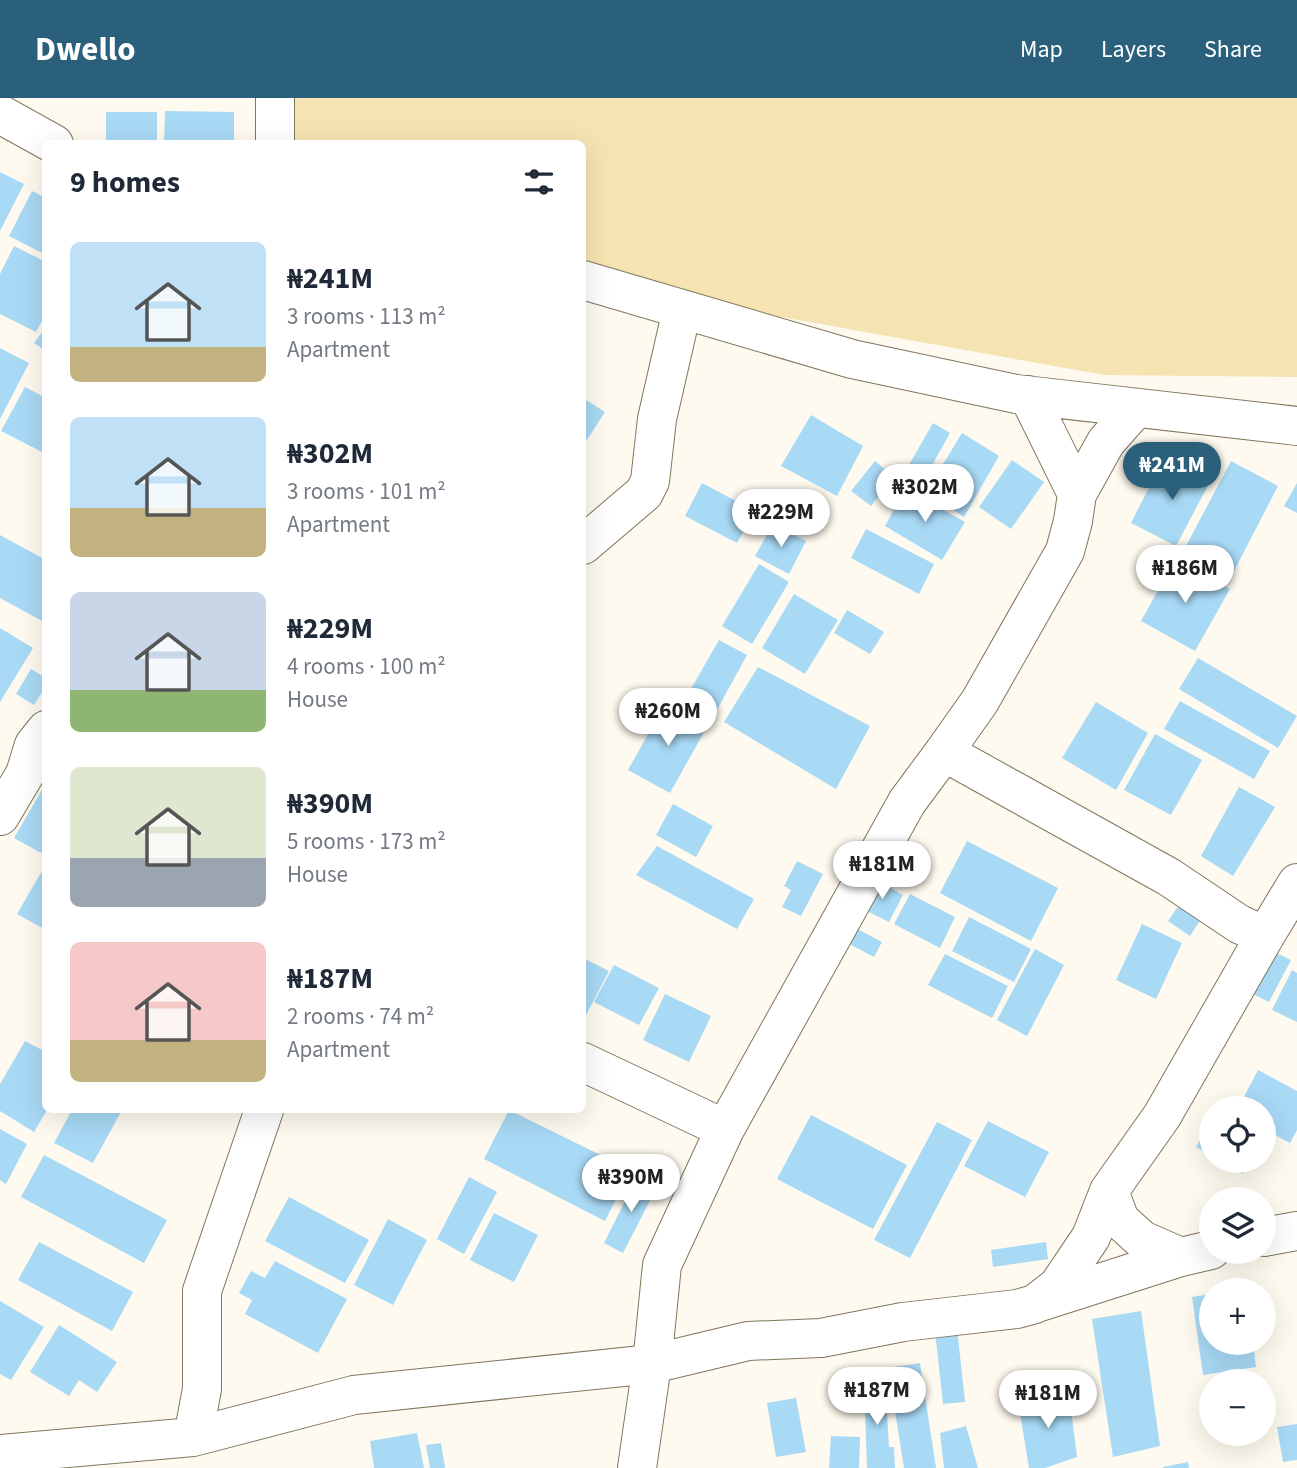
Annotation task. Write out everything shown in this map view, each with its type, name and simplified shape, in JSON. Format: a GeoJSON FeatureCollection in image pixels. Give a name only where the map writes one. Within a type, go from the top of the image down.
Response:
{"type":"FeatureCollection","features":[{"type":"Feature","properties":{"kind":"street"},"geometry":{"type":"LineString","coordinates":[[275,98],[275,140]]}},
{"type":"Feature","properties":{"kind":"street"},"geometry":{"type":"LineString","coordinates":[[0,114],[47,140]]}},
{"type":"Feature","properties":{"kind":"street"},"geometry":{"type":"LineString","coordinates":[[586,281],[852,359],[1028,395],[1297,426]]}},
{"type":"Feature","properties":{"kind":"street"},"geometry":{"type":"LineString","coordinates":[[586,542],[644,493],[650,481],[657,419],[682,310]]}},
{"type":"Feature","properties":{"kind":"street"},"geometry":{"type":"LineString","coordinates":[[1028,395],[1077,494]]}},
{"type":"Feature","properties":{"kind":"street"},"geometry":{"type":"LineString","coordinates":[[637,1468],[652,1364],[662,1265],[724,1129],[907,802],[980,701],[1065,551],[1077,494],[1106,442],[1136,408]]}},
{"type":"Feature","properties":{"kind":"street"},"geometry":{"type":"LineString","coordinates":[[0,816],[12,767],[42,735]]}},
{"type":"Feature","properties":{"kind":"street"},"geometry":{"type":"LineString","coordinates":[[944,752],[1170,877],[1239,924],[1265,936]]}},
{"type":"Feature","properties":{"kind":"street"},"geometry":{"type":"LineString","coordinates":[[1035,1304],[1058,1286],[1091,1237],[1109,1191],[1162,1116],[1297,883]]}},
{"type":"Feature","properties":{"kind":"street"},"geometry":{"type":"LineString","coordinates":[[586,1063],[724,1129]]}},
{"type":"Feature","properties":{"kind":"street"},"geometry":{"type":"LineString","coordinates":[[192,1437],[202,1389],[202,1292],[263,1113]]}},
{"type":"Feature","properties":{"kind":"street"},"geometry":{"type":"LineString","coordinates":[[1109,1191],[1120,1220],[1142,1240],[1196,1253]]}},
{"type":"Feature","properties":{"kind":"street"},"geometry":{"type":"LineString","coordinates":[[1276,1235],[1297,1231]]}},
{"type":"Feature","properties":{"kind":"street"},"geometry":{"type":"LineString","coordinates":[[0,1454],[192,1437],[354,1395],[652,1364],[748,1341],[821,1338],[903,1322],[1017,1309],[1196,1253]]}},
{"type":"Feature","properties":{"kind":"shaded area"},"geometry":{"type":"Polygon","coordinates":[[[293,98],[1297,98],[1297,377],[1104,375],[720,306],[586,262],[586,140],[293,140],[293,98]]]}},
{"type":"Feature","properties":{"kind":"building"},"geometry":{"type":"Polygon","coordinates":[[[165,111],[234,112],[234,140],[164,140],[165,111]]]}},
{"type":"Feature","properties":{"kind":"building"},"geometry":{"type":"Polygon","coordinates":[[[106,112],[157,112],[157,140],[106,140],[106,112]]]}},
{"type":"Feature","properties":{"kind":"building"},"geometry":{"type":"Polygon","coordinates":[[[0,172],[24,184],[0,231],[0,172]]]}},
{"type":"Feature","properties":{"kind":"building"},"geometry":{"type":"Polygon","coordinates":[[[32,191],[42,196],[42,253],[9,236],[32,191]]]}},
{"type":"Feature","properties":{"kind":"building"},"geometry":{"type":"Polygon","coordinates":[[[14,246],[42,260],[42,321],[36,332],[0,314],[0,274],[14,246]]]}},
{"type":"Feature","properties":{"kind":"building"},"geometry":{"type":"Polygon","coordinates":[[[42,332],[42,348],[34,343],[42,332]]]}},
{"type":"Feature","properties":{"kind":"building"},"geometry":{"type":"Polygon","coordinates":[[[0,348],[29,363],[0,419],[0,348]]]}},
{"type":"Feature","properties":{"kind":"building"},"geometry":{"type":"Polygon","coordinates":[[[25,387],[42,396],[42,452],[1,431],[25,387]]]}},
{"type":"Feature","properties":{"kind":"building"},"geometry":{"type":"Polygon","coordinates":[[[586,400],[605,412],[586,441],[586,400]]]}},
{"type":"Feature","properties":{"kind":"building"},"geometry":{"type":"Polygon","coordinates":[[[811,415],[863,446],[837,496],[781,466],[811,415]]]}},
{"type":"Feature","properties":{"kind":"building"},"geometry":{"type":"Polygon","coordinates":[[[933,423],[950,433],[920,487],[902,477],[933,423]]]}},
{"type":"Feature","properties":{"kind":"building"},"geometry":{"type":"Polygon","coordinates":[[[962,433],[999,456],[964,517],[926,492],[962,433]]]}},
{"type":"Feature","properties":{"kind":"building"},"geometry":{"type":"Polygon","coordinates":[[[1012,460],[1044,482],[1011,529],[979,507],[1012,460]]]}},
{"type":"Feature","properties":{"kind":"building"},"geometry":{"type":"Polygon","coordinates":[[[875,461],[894,477],[871,506],[851,491],[875,461]]]}},
{"type":"Feature","properties":{"kind":"building"},"geometry":{"type":"Polygon","coordinates":[[[1231,461],[1278,486],[1234,571],[1186,546],[1231,461]]]}},
{"type":"Feature","properties":{"kind":"building"},"geometry":{"type":"Polygon","coordinates":[[[1185,462],[1213,476],[1176,546],[1131,523],[1161,464],[1179,473],[1185,462]]]}},
{"type":"Feature","properties":{"kind":"building"},"geometry":{"type":"Polygon","coordinates":[[[702,483],[755,511],[737,543],[685,516],[702,483]]]}},
{"type":"Feature","properties":{"kind":"building"},"geometry":{"type":"Polygon","coordinates":[[[1297,483],[1297,513],[1284,506],[1297,483]]]}},
{"type":"Feature","properties":{"kind":"building"},"geometry":{"type":"Polygon","coordinates":[[[905,489],[965,522],[942,560],[885,526],[905,489]]]}},
{"type":"Feature","properties":{"kind":"building"},"geometry":{"type":"Polygon","coordinates":[[[773,524],[806,541],[789,574],[755,556],[773,524]]]}},
{"type":"Feature","properties":{"kind":"building"},"geometry":{"type":"Polygon","coordinates":[[[866,529],[934,564],[919,594],[851,558],[866,529]]]}},
{"type":"Feature","properties":{"kind":"building"},"geometry":{"type":"Polygon","coordinates":[[[0,535],[42,558],[42,621],[0,598],[0,535]]]}},
{"type":"Feature","properties":{"kind":"building"},"geometry":{"type":"Polygon","coordinates":[[[1176,558],[1230,589],[1195,651],[1141,621],[1176,558]]]}},
{"type":"Feature","properties":{"kind":"building"},"geometry":{"type":"Polygon","coordinates":[[[759,564],[789,582],[752,644],[722,626],[759,564]]]}},
{"type":"Feature","properties":{"kind":"building"},"geometry":{"type":"Polygon","coordinates":[[[794,594],[838,620],[805,674],[762,648],[794,594]]]}},
{"type":"Feature","properties":{"kind":"building"},"geometry":{"type":"Polygon","coordinates":[[[847,610],[884,632],[870,654],[834,633],[847,610]]]}},
{"type":"Feature","properties":{"kind":"building"},"geometry":{"type":"Polygon","coordinates":[[[0,628],[33,648],[0,702],[0,628]]]}},
{"type":"Feature","properties":{"kind":"building"},"geometry":{"type":"Polygon","coordinates":[[[719,640],[747,655],[713,717],[684,701],[719,640]]]}},
{"type":"Feature","properties":{"kind":"building"},"geometry":{"type":"Polygon","coordinates":[[[1198,658],[1297,716],[1278,748],[1179,689],[1198,658]]]}},
{"type":"Feature","properties":{"kind":"building"},"geometry":{"type":"Polygon","coordinates":[[[758,667],[870,726],[836,789],[724,722],[758,667]]]}},
{"type":"Feature","properties":{"kind":"building"},"geometry":{"type":"Polygon","coordinates":[[[31,669],[42,676],[42,692],[34,705],[16,694],[31,669]]]}},
{"type":"Feature","properties":{"kind":"building"},"geometry":{"type":"Polygon","coordinates":[[[1180,701],[1270,751],[1254,779],[1164,729],[1180,701]]]}},
{"type":"Feature","properties":{"kind":"building"},"geometry":{"type":"Polygon","coordinates":[[[666,702],[708,725],[670,793],[628,770],[666,702]]]}},
{"type":"Feature","properties":{"kind":"building"},"geometry":{"type":"Polygon","coordinates":[[[1096,702],[1148,733],[1116,790],[1062,758],[1096,702]]]}},
{"type":"Feature","properties":{"kind":"building"},"geometry":{"type":"Polygon","coordinates":[[[1155,734],[1202,760],[1171,815],[1124,790],[1155,734]]]}},
{"type":"Feature","properties":{"kind":"building"},"geometry":{"type":"Polygon","coordinates":[[[1239,787],[1275,807],[1233,876],[1201,856],[1239,787]]]}},
{"type":"Feature","properties":{"kind":"building"},"geometry":{"type":"Polygon","coordinates":[[[42,790],[42,851],[14,838],[42,790]]]}},
{"type":"Feature","properties":{"kind":"building"},"geometry":{"type":"Polygon","coordinates":[[[673,804],[713,826],[696,857],[656,835],[673,804]]]}},
{"type":"Feature","properties":{"kind":"building"},"geometry":{"type":"Polygon","coordinates":[[[967,841],[1058,888],[1031,941],[940,893],[967,841]]]}},
{"type":"Feature","properties":{"kind":"building"},"geometry":{"type":"Polygon","coordinates":[[[657,846],[754,899],[737,929],[636,875],[657,846]]]}},
{"type":"Feature","properties":{"kind":"building"},"geometry":{"type":"Polygon","coordinates":[[[797,861],[823,874],[801,916],[782,907],[791,890],[784,886],[797,861]]]}},
{"type":"Feature","properties":{"kind":"building"},"geometry":{"type":"Polygon","coordinates":[[[42,871],[42,928],[17,914],[42,871]]]}},
{"type":"Feature","properties":{"kind":"building"},"geometry":{"type":"Polygon","coordinates":[[[876,880],[903,895],[889,922],[861,908],[876,880]]]}},
{"type":"Feature","properties":{"kind":"building"},"geometry":{"type":"Polygon","coordinates":[[[910,894],[955,917],[940,948],[894,924],[910,894]]]}},
{"type":"Feature","properties":{"kind":"building"},"geometry":{"type":"Polygon","coordinates":[[[1181,902],[1203,916],[1190,936],[1168,921],[1181,902]]]}},
{"type":"Feature","properties":{"kind":"building"},"geometry":{"type":"Polygon","coordinates":[[[969,917],[1031,949],[1014,982],[952,951],[969,917]]]}},
{"type":"Feature","properties":{"kind":"building"},"geometry":{"type":"Polygon","coordinates":[[[1142,924],[1182,943],[1156,999],[1116,980],[1142,924]]]}},
{"type":"Feature","properties":{"kind":"building"},"geometry":{"type":"Polygon","coordinates":[[[850,925],[882,942],[874,957],[842,940],[850,925]]]}},
{"type":"Feature","properties":{"kind":"building"},"geometry":{"type":"Polygon","coordinates":[[[1035,949],[1064,965],[1027,1036],[997,1020],[1035,949]]]}},
{"type":"Feature","properties":{"kind":"building"},"geometry":{"type":"Polygon","coordinates":[[[1268,949],[1291,960],[1269,1002],[1247,991],[1268,949]]]}},
{"type":"Feature","properties":{"kind":"building"},"geometry":{"type":"Polygon","coordinates":[[[945,954],[1008,986],[992,1018],[928,985],[945,954]]]}},
{"type":"Feature","properties":{"kind":"building"},"geometry":{"type":"Polygon","coordinates":[[[586,960],[609,971],[586,1015],[586,960]]]}},
{"type":"Feature","properties":{"kind":"building"},"geometry":{"type":"Polygon","coordinates":[[[614,965],[659,988],[639,1025],[594,1002],[614,965]]]}},
{"type":"Feature","properties":{"kind":"building"},"geometry":{"type":"Polygon","coordinates":[[[1292,970],[1297,973],[1297,1022],[1272,1010],[1292,970]]]}},
{"type":"Feature","properties":{"kind":"building"},"geometry":{"type":"Polygon","coordinates":[[[665,994],[711,1016],[689,1062],[643,1040],[665,994]]]}},
{"type":"Feature","properties":{"kind":"building"},"geometry":{"type":"Polygon","coordinates":[[[25,1041],[42,1050],[42,1113],[45,1113],[34,1132],[0,1111],[0,1084],[25,1041]]]}},
{"type":"Feature","properties":{"kind":"building"},"geometry":{"type":"Polygon","coordinates":[[[1258,1070],[1297,1091],[1297,1130],[1290,1143],[1276,1135],[1276,1096],[1244,1096],[1258,1070]]]}},
{"type":"Feature","properties":{"kind":"building"},"geometry":{"type":"Polygon","coordinates":[[[70,1113],[120,1113],[93,1163],[54,1143],[70,1113]]]}},
{"type":"Feature","properties":{"kind":"building"},"geometry":{"type":"Polygon","coordinates":[[[507,1113],[515,1113],[631,1170],[605,1221],[484,1159],[507,1113]]]}},
{"type":"Feature","properties":{"kind":"building"},"geometry":{"type":"Polygon","coordinates":[[[811,1115],[907,1165],[873,1229],[777,1179],[811,1115]]]}},
{"type":"Feature","properties":{"kind":"building"},"geometry":{"type":"Polygon","coordinates":[[[988,1121],[1049,1152],[1025,1197],[964,1166],[988,1121]]]}},
{"type":"Feature","properties":{"kind":"building"},"geometry":{"type":"Polygon","coordinates":[[[937,1122],[972,1140],[910,1258],[874,1240],[937,1122]]]}},
{"type":"Feature","properties":{"kind":"building"},"geometry":{"type":"Polygon","coordinates":[[[0,1129],[27,1144],[6,1184],[0,1180],[0,1129]]]}},
{"type":"Feature","properties":{"kind":"building"},"geometry":{"type":"Polygon","coordinates":[[[44,1155],[167,1220],[144,1263],[21,1197],[44,1155]]]}},
{"type":"Feature","properties":{"kind":"building"},"geometry":{"type":"Polygon","coordinates":[[[638,1175],[658,1185],[623,1253],[604,1243],[638,1175]]]}},
{"type":"Feature","properties":{"kind":"building"},"geometry":{"type":"Polygon","coordinates":[[[469,1177],[497,1192],[464,1254],[437,1239],[469,1177]]]}},
{"type":"Feature","properties":{"kind":"building"},"geometry":{"type":"Polygon","coordinates":[[[289,1197],[369,1240],[345,1283],[265,1241],[289,1197]]]}},
{"type":"Feature","properties":{"kind":"building"},"geometry":{"type":"Polygon","coordinates":[[[494,1213],[538,1235],[514,1282],[470,1260],[494,1213]]]}},
{"type":"Feature","properties":{"kind":"building"},"geometry":{"type":"Polygon","coordinates":[[[388,1219],[427,1240],[393,1305],[354,1285],[388,1219]]]}},
{"type":"Feature","properties":{"kind":"building"},"geometry":{"type":"Polygon","coordinates":[[[39,1242],[133,1292],[112,1331],[18,1280],[39,1242]]]}},
{"type":"Feature","properties":{"kind":"building"},"geometry":{"type":"Polygon","coordinates":[[[1046,1242],[1048,1259],[993,1267],[991,1250],[1046,1242]]]}},
{"type":"Feature","properties":{"kind":"building"},"geometry":{"type":"Polygon","coordinates":[[[275,1261],[347,1299],[318,1353],[245,1314],[252,1300],[239,1293],[251,1271],[265,1278],[275,1261]]]}},
{"type":"Feature","properties":{"kind":"building"},"geometry":{"type":"Polygon","coordinates":[[[1199,1296],[1199,1347],[1192,1297],[1199,1296]]]}},
{"type":"Feature","properties":{"kind":"building"},"geometry":{"type":"Polygon","coordinates":[[[0,1301],[44,1327],[11,1380],[0,1374],[0,1301]]]}},
{"type":"Feature","properties":{"kind":"building"},"geometry":{"type":"Polygon","coordinates":[[[1141,1311],[1160,1446],[1113,1457],[1092,1319],[1141,1311]]]}},
{"type":"Feature","properties":{"kind":"building"},"geometry":{"type":"Polygon","coordinates":[[[956,1319],[965,1402],[943,1404],[934,1322],[956,1319]]]}},
{"type":"Feature","properties":{"kind":"building"},"geometry":{"type":"Polygon","coordinates":[[[59,1325],[117,1362],[97,1392],[79,1380],[69,1396],[30,1372],[59,1325]]]}},
{"type":"Feature","properties":{"kind":"building"},"geometry":{"type":"Polygon","coordinates":[[[1200,1355],[1255,1355],[1256,1367],[1202,1369],[1200,1355]]]}},
{"type":"Feature","properties":{"kind":"building"},"geometry":{"type":"Polygon","coordinates":[[[920,1363],[936,1468],[904,1468],[888,1368],[920,1363]]]}},
{"type":"Feature","properties":{"kind":"building"},"geometry":{"type":"Polygon","coordinates":[[[885,1381],[889,1447],[894,1447],[895,1468],[867,1468],[864,1382],[885,1381]]]}},
{"type":"Feature","properties":{"kind":"building"},"geometry":{"type":"Polygon","coordinates":[[[1069,1393],[1077,1457],[1045,1468],[1029,1468],[1018,1401],[1069,1393]]]}},
{"type":"Feature","properties":{"kind":"building"},"geometry":{"type":"Polygon","coordinates":[[[796,1398],[806,1452],[776,1457],[767,1403],[796,1398]]]}},
{"type":"Feature","properties":{"kind":"building"},"geometry":{"type":"Polygon","coordinates":[[[1297,1424],[1297,1460],[1283,1462],[1277,1427],[1297,1424]]]}},
{"type":"Feature","properties":{"kind":"building"},"geometry":{"type":"Polygon","coordinates":[[[966,1426],[978,1468],[944,1468],[940,1433],[966,1426]]]}},
{"type":"Feature","properties":{"kind":"building"},"geometry":{"type":"Polygon","coordinates":[[[417,1433],[424,1468],[374,1468],[370,1441],[417,1433]]]}},
{"type":"Feature","properties":{"kind":"building"},"geometry":{"type":"Polygon","coordinates":[[[831,1436],[860,1437],[859,1468],[829,1468],[831,1436]]]}},
{"type":"Feature","properties":{"kind":"building"},"geometry":{"type":"Polygon","coordinates":[[[441,1443],[445,1468],[430,1468],[426,1445],[441,1443]]]}},
{"type":"Feature","properties":{"kind":"building"},"geometry":{"type":"Polygon","coordinates":[[[1188,1462],[1189,1468],[1163,1468],[1163,1467],[1188,1462]]]}}]}
